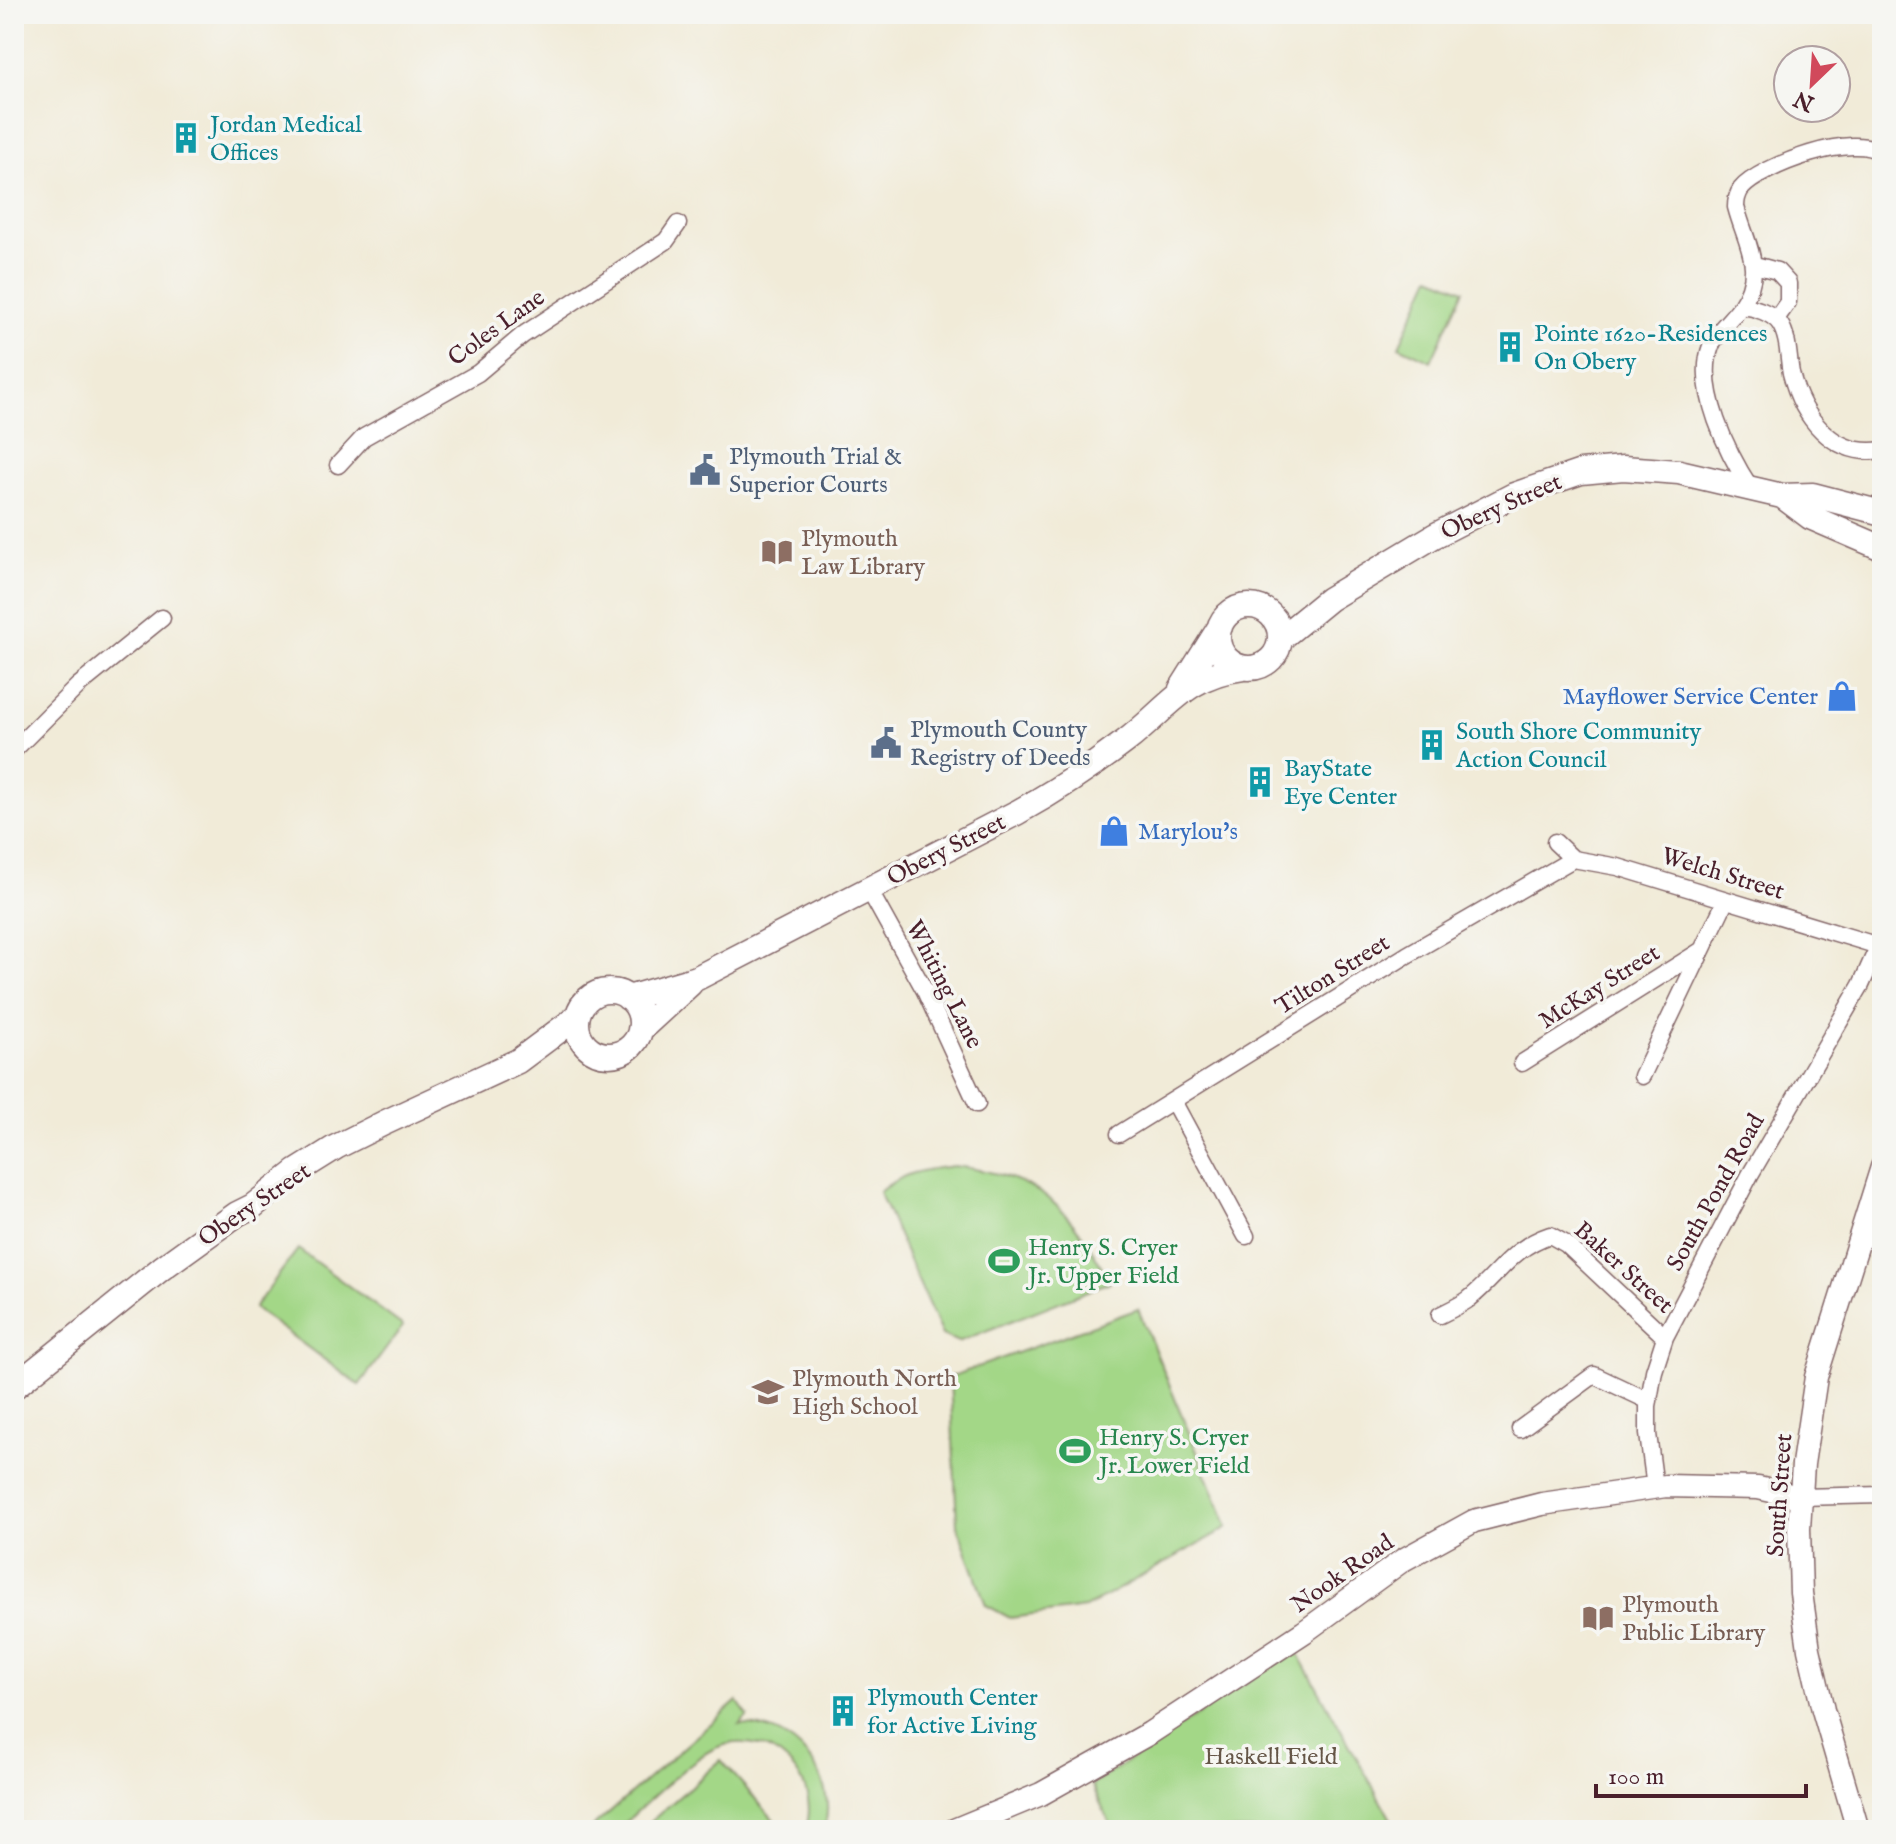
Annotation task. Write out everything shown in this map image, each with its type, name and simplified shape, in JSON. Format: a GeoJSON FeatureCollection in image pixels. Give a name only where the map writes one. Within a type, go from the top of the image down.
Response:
{"type":"FeatureCollection","features":[{"type":"Feature","properties":{"kind":"main road","name":"Obery Street"},"geometry":{"type":"LineString","coordinates":[[518,1061],[577,1017],[586,1001],[601,993],[618,993],[628,998],[697,978],[1055,791],[1126,742],[1178,694],[1219,671],[1252,668],[1269,662],[1278,649],[1280,639],[1329,599],[1455,525],[1514,495],[1567,475],[1603,468],[1651,468],[1700,476],[1782,496],[1813,495],[1882,513]]}},
{"type":"Feature","properties":{"kind":"main road","name":"Obery Street"},"geometry":{"type":"LineString","coordinates":[[1782,496],[1810,517],[1882,548]]}},
{"type":"Feature","properties":{"kind":"main road","name":"Obery Street"},"geometry":{"type":"LineString","coordinates":[[1178,694],[1232,611],[1251,606],[1269,613],[1329,599]]}},
{"type":"Feature","properties":{"kind":"main road"},"geometry":{"type":"LineString","coordinates":[[1269,613],[1275,620],[1280,639]]}},
{"type":"Feature","properties":{"kind":"main road"},"geometry":{"type":"LineString","coordinates":[[1220,627],[1220,647],[1225,657],[1243,668]]}},
{"type":"Feature","properties":{"kind":"main road","name":"Obery Street"},"geometry":{"type":"LineString","coordinates":[[14,1387],[155,1274],[296,1172],[336,1147],[518,1061],[587,1047],[601,1054],[619,1053],[634,1043],[640,1030],[697,978]]}},
{"type":"Feature","properties":{"kind":"main road"},"geometry":{"type":"LineString","coordinates":[[628,998],[639,1012],[640,1030]]}},
{"type":"Feature","properties":{"kind":"main road"},"geometry":{"type":"LineString","coordinates":[[577,1017],[578,1033],[587,1047]]}},
{"type":"Feature","properties":{"kind":"street"},"geometry":{"type":"LineString","coordinates":[[1751,489],[1724,439],[1710,398],[1707,375],[1712,343],[1724,323],[1741,306],[1752,285],[1755,265],[1736,207],[1736,198],[1751,181],[1771,169],[1844,145],[1870,146],[1882,154]]}},
{"type":"Feature","properties":{"kind":"street","name":"Coles Lane"},"geometry":{"type":"LineString","coordinates":[[338,465],[364,437],[478,373],[523,335],[666,241],[678,224]]}},
{"type":"Feature","properties":{"kind":"street"},"geometry":{"type":"LineString","coordinates":[[1755,265],[1777,271],[1788,283],[1788,302],[1776,319]]}},
{"type":"Feature","properties":{"kind":"street"},"geometry":{"type":"LineString","coordinates":[[1741,306],[1776,319],[1782,329],[1796,389],[1818,427],[1844,447],[1864,451],[1882,450]]}},
{"type":"Feature","properties":{"kind":"street"},"geometry":{"type":"LineString","coordinates":[[14,750],[78,686],[162,618]]}},
{"type":"Feature","properties":{"kind":"street"},"geometry":{"type":"LineString","coordinates":[[1555,842],[1573,859]]}},
{"type":"Feature","properties":{"kind":"street","name":"Welch Street"},"geometry":{"type":"LineString","coordinates":[[1573,859],[1618,867],[1881,943]]}},
{"type":"Feature","properties":{"kind":"street","name":"Tilton Street"},"geometry":{"type":"LineString","coordinates":[[1119,1134],[1407,955],[1573,859]]}},
{"type":"Feature","properties":{"kind":"street","name":"Whiting Lane"},"geometry":{"type":"LineString","coordinates":[[868,888],[925,991],[977,1104]]}},
{"type":"Feature","properties":{"kind":"street"},"geometry":{"type":"LineString","coordinates":[[1642,1076],[1726,900]]}},
{"type":"Feature","properties":{"kind":"street","name":"South Pond Road"},"geometry":{"type":"LineString","coordinates":[[1655,1487],[1648,1434],[1649,1401],[1654,1371],[1665,1337],[1750,1175],[1861,985],[1881,943]]}},
{"type":"Feature","properties":{"kind":"street","name":"McKay Street"},"geometry":{"type":"LineString","coordinates":[[1522,1063],[1702,950]]}},
{"type":"Feature","properties":{"kind":"street"},"geometry":{"type":"LineString","coordinates":[[1173,1101],[1246,1236]]}},
{"type":"Feature","properties":{"kind":"street","name":"South Street"},"geometry":{"type":"LineString","coordinates":[[1858,1830],[1823,1710],[1809,1649],[1800,1568],[1800,1497],[1816,1377],[1882,1167]]}},
{"type":"Feature","properties":{"kind":"street","name":"Baker Street"},"geometry":{"type":"LineString","coordinates":[[1440,1315],[1468,1299],[1515,1252],[1531,1241],[1550,1235],[1566,1244],[1665,1337]]}},
{"type":"Feature","properties":{"kind":"street"},"geometry":{"type":"LineString","coordinates":[[1520,1429],[1594,1375],[1649,1401]]}},
{"type":"Feature","properties":{"kind":"street","name":"Nook Road"},"geometry":{"type":"LineString","coordinates":[[954,1830],[1041,1794],[1150,1733],[1304,1632],[1391,1568],[1462,1527],[1488,1516],[1542,1504],[1655,1487],[1758,1488],[1800,1497]]}},
{"type":"Feature","properties":{"kind":"street"},"geometry":{"type":"LineString","coordinates":[[1800,1497],[1882,1495]]}},
{"type":"Feature","properties":{"kind":"green space"},"geometry":{"type":"Polygon","coordinates":[[[1431,276],[1464,290],[1431,361],[1399,346],[1431,276]]]}},
{"type":"Feature","properties":{"kind":"green space","name":"Henry S. Cryer Jr. Upper Field"},"geometry":{"type":"Polygon","coordinates":[[[954,1166],[1009,1178],[1031,1187],[1050,1200],[1081,1234],[1110,1282],[958,1342],[942,1335],[879,1192],[914,1173],[954,1166]]]}},
{"type":"Feature","properties":{"kind":"green space"},"geometry":{"type":"Polygon","coordinates":[[[298,1249],[403,1326],[359,1385],[254,1308],[298,1249]]]}},
{"type":"Feature","properties":{"kind":"green space","name":"Henry S. Cryer Jr. Lower Field"},"geometry":{"type":"Polygon","coordinates":[[[1138,1309],[1228,1527],[1085,1608],[1010,1618],[986,1605],[957,1525],[950,1377],[1138,1309]]]}},
{"type":"Feature","properties":{"kind":"green space","name":"Haskell Field"},"geometry":{"type":"Polygon","coordinates":[[[1296,1649],[1397,1830],[1113,1830],[1092,1785],[1296,1649]]]}},
{"type":"Feature","properties":{"kind":"green space"},"geometry":{"type":"Polygon","coordinates":[[[737,1701],[748,1716],[739,1725],[759,1726],[777,1733],[808,1756],[825,1791],[827,1810],[824,1830],[805,1830],[809,1815],[806,1792],[789,1763],[771,1750],[751,1743],[740,1743],[718,1747],[694,1761],[617,1830],[589,1830],[737,1701]]]}},
{"type":"Feature","properties":{"kind":"green space"},"geometry":{"type":"Polygon","coordinates":[[[721,1760],[783,1830],[641,1830],[721,1760]]]}},
{"type":"Feature","properties":{"kind":"place","name":"Jordan Medical Offices"},"geometry":{"type":"Point","coordinates":[186,138]}},
{"type":"Feature","properties":{"kind":"place","name":"Pointe 1620-Residences On Obery"},"geometry":{"type":"Point","coordinates":[1510,347]}},
{"type":"Feature","properties":{"kind":"place","name":"Plymouth Trial & Superior Courts"},"geometry":{"type":"Point","coordinates":[705,470]}},
{"type":"Feature","properties":{"kind":"place","name":"Plymouth Law Library"},"geometry":{"type":"Point","coordinates":[777,552]}},
{"type":"Feature","properties":{"kind":"place","name":"Mayflower Service Center"},"geometry":{"type":"Point","coordinates":[1842,696]}},
{"type":"Feature","properties":{"kind":"place","name":"Plymouth County Registry of Deeds"},"geometry":{"type":"Point","coordinates":[886,743]}},
{"type":"Feature","properties":{"kind":"place","name":"South Shore Community Action Council"},"geometry":{"type":"Point","coordinates":[1432,745]}},
{"type":"Feature","properties":{"kind":"place","name":"BayState Eye Center"},"geometry":{"type":"Point","coordinates":[1260,782]}},
{"type":"Feature","properties":{"kind":"place","name":"Marylou's"},"geometry":{"type":"Point","coordinates":[1114,831]}},
{"type":"Feature","properties":{"kind":"place","name":"Henry S. Cryer Jr. Upper Field"},"geometry":{"type":"Point","coordinates":[1004,1261]}},
{"type":"Feature","properties":{"kind":"place","name":"Plymouth North High School"},"geometry":{"type":"Point","coordinates":[768,1392]}},
{"type":"Feature","properties":{"kind":"place","name":"Henry S. Cryer Jr. Lower Field"},"geometry":{"type":"Point","coordinates":[1075,1451]}},
{"type":"Feature","properties":{"kind":"place","name":"Plymouth Public Library"},"geometry":{"type":"Point","coordinates":[1598,1618]}},
{"type":"Feature","properties":{"kind":"place","name":"Plymouth Center for Active Living"},"geometry":{"type":"Point","coordinates":[843,1711]}}]}
